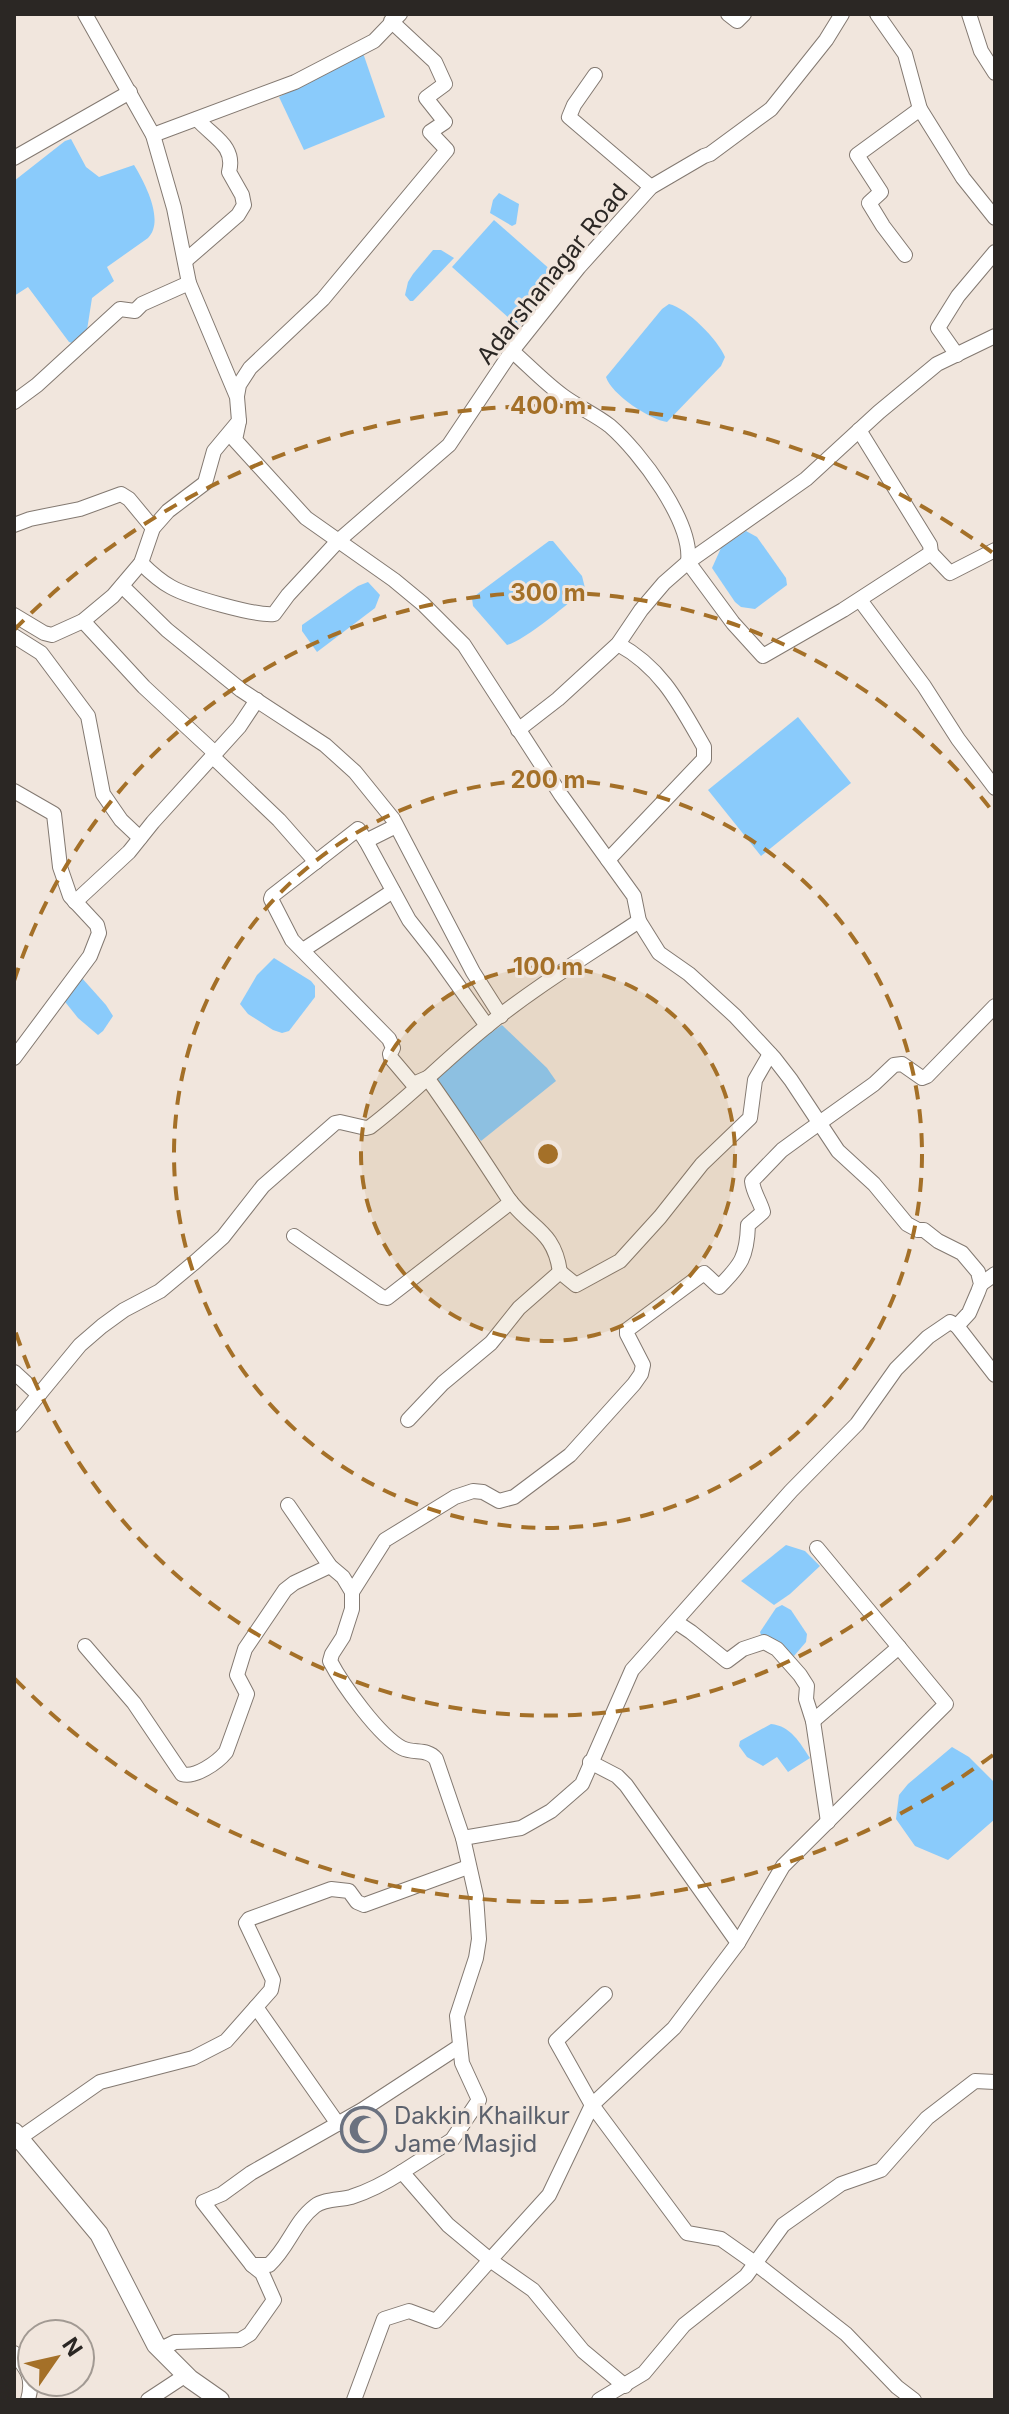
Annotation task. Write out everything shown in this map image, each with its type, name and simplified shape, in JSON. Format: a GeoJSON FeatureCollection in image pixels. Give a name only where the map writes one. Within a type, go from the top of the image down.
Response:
{"type":"FeatureCollection","features":[{"type":"Feature","properties":{"kind":"street"},"geometry":{"type":"LineString","coordinates":[[85,14],[153,135],[174,208],[189,283],[237,397]]}},
{"type":"Feature","properties":{"kind":"street"},"geometry":{"type":"LineString","coordinates":[[728,14],[737,21],[744,14]]}},
{"type":"Feature","properties":{"kind":"street","name":"Adarshanagar Road"},"geometry":{"type":"LineString","coordinates":[[141,563],[171,588],[251,612],[274,614],[338,541],[449,445],[512,351],[579,267],[651,187],[710,154],[771,109],[826,40],[842,14]]}},
{"type":"Feature","properties":{"kind":"street"},"geometry":{"type":"LineString","coordinates":[[877,14],[905,54],[920,109],[963,178],[995,218]]}},
{"type":"Feature","properties":{"kind":"street"},"geometry":{"type":"LineString","coordinates":[[969,14],[981,51],[995,73]]}},
{"type":"Feature","properties":{"kind":"street"},"geometry":{"type":"LineString","coordinates":[[153,135],[295,82],[374,41],[390,18],[435,62],[445,84],[426,98],[445,122],[430,132],[447,150],[323,299],[250,368],[239,385],[239,421],[235,440],[306,518],[394,580],[464,645],[518,730],[634,896],[639,921],[659,953],[689,974],[770,1054],[838,1151],[874,1184],[907,1224],[924,1230],[962,1253],[978,1272],[981,1284]]}},
{"type":"Feature","properties":{"kind":"street"},"geometry":{"type":"LineString","coordinates":[[595,75],[569,117],[651,187]]}},
{"type":"Feature","properties":{"kind":"street"},"geometry":{"type":"LineString","coordinates":[[14,158],[130,92]]}},
{"type":"Feature","properties":{"kind":"street"},"geometry":{"type":"LineString","coordinates":[[905,255],[869,203],[881,192],[857,155],[920,109]]}},
{"type":"Feature","properties":{"kind":"street"},"geometry":{"type":"LineString","coordinates":[[185,261],[238,215],[244,205],[229,172],[232,162],[230,151],[197,119]]}},
{"type":"Feature","properties":{"kind":"street"},"geometry":{"type":"LineString","coordinates":[[957,355],[938,328],[958,296],[995,252]]}},
{"type":"Feature","properties":{"kind":"street"},"geometry":{"type":"LineString","coordinates":[[14,402],[120,309],[135,311],[142,304],[189,283]]}},
{"type":"Feature","properties":{"kind":"street"},"geometry":{"type":"LineString","coordinates":[[518,730],[558,699],[618,644],[664,583],[688,562],[806,479],[937,364],[995,336]]}},
{"type":"Feature","properties":{"kind":"street"},"geometry":{"type":"LineString","coordinates":[[512,351],[562,395],[611,427],[640,460],[670,500],[690,548],[688,562],[733,623],[763,656],[860,600],[931,553]]}},
{"type":"Feature","properties":{"kind":"street"},"geometry":{"type":"LineString","coordinates":[[14,615],[52,635],[83,621],[122,586],[141,563],[153,528],[168,511],[205,483],[214,451],[239,421]]}},
{"type":"Feature","properties":{"kind":"street"},"geometry":{"type":"LineString","coordinates":[[859,430],[930,545],[931,553],[950,573],[995,550]]}},
{"type":"Feature","properties":{"kind":"street"},"geometry":{"type":"LineString","coordinates":[[14,525],[80,509],[121,494],[153,528]]}},
{"type":"Feature","properties":{"kind":"street"},"geometry":{"type":"LineString","coordinates":[[122,586],[167,630],[257,700],[325,745],[355,772],[396,826],[457,945],[501,1016]]}},
{"type":"Feature","properties":{"kind":"street"},"geometry":{"type":"LineString","coordinates":[[860,600],[995,788]]}},
{"type":"Feature","properties":{"kind":"street"},"geometry":{"type":"LineString","coordinates":[[83,621],[144,687],[279,820],[316,862]]}},
{"type":"Feature","properties":{"kind":"street"},"geometry":{"type":"LineString","coordinates":[[14,636],[41,653],[88,716],[103,794],[121,820],[140,838]]}},
{"type":"Feature","properties":{"kind":"street"},"geometry":{"type":"LineString","coordinates":[[608,860],[704,759],[704,747],[663,679],[638,655],[618,644]]}},
{"type":"Feature","properties":{"kind":"street"},"geometry":{"type":"LineString","coordinates":[[75,902],[129,852],[239,727],[257,700]]}},
{"type":"Feature","properties":{"kind":"street"},"geometry":{"type":"LineString","coordinates":[[14,791],[54,814],[60,867],[70,896],[97,925],[99,933],[90,956],[14,1058]]}},
{"type":"Feature","properties":{"kind":"street"},"geometry":{"type":"LineString","coordinates":[[366,841],[396,826]]}},
{"type":"Feature","properties":{"kind":"street"},"geometry":{"type":"LineString","coordinates":[[431,1076],[413,1084],[391,1058],[393,1048],[389,1039],[292,940],[272,896],[358,829],[409,920],[487,1026]]}},
{"type":"Feature","properties":{"kind":"street"},"geometry":{"type":"LineString","coordinates":[[303,950],[393,891]]}},
{"type":"Feature","properties":{"kind":"street"},"geometry":{"type":"LineString","coordinates":[[14,1425],[80,1345],[124,1310],[160,1291],[195,1262],[223,1237],[263,1186],[335,1123],[370,1127],[487,1026],[639,921]]}},
{"type":"Feature","properties":{"kind":"street"},"geometry":{"type":"LineString","coordinates":[[352,1592],[385,1540],[455,1497],[473,1491],[483,1492],[499,1501],[514,1497],[570,1455],[619,1403],[641,1374],[643,1365],[627,1330],[704,1273],[719,1287],[737,1268],[747,1250],[748,1225],[763,1212],[760,1200],[752,1189],[752,1181],[782,1150],[874,1084],[894,1065],[902,1064],[922,1078],[927,1076],[995,1006]]}},
{"type":"Feature","properties":{"kind":"street"},"geometry":{"type":"LineString","coordinates":[[431,1076],[511,1202],[546,1234],[558,1256],[560,1272],[576,1285],[620,1261],[702,1164],[750,1118],[755,1080],[770,1054]]}},
{"type":"Feature","properties":{"kind":"street"},"geometry":{"type":"LineString","coordinates":[[294,1236],[387,1298],[511,1202]]}},
{"type":"Feature","properties":{"kind":"street"},"geometry":{"type":"LineString","coordinates":[[408,1420],[443,1383],[491,1343],[519,1308],[560,1272]]}},
{"type":"Feature","properties":{"kind":"street"},"geometry":{"type":"LineString","coordinates":[[957,1326],[969,1313],[981,1284],[995,1274]]}},
{"type":"Feature","properties":{"kind":"street"},"geometry":{"type":"LineString","coordinates":[[463,1838],[521,1828],[551,1811],[582,1784],[632,1670],[791,1491],[857,1424],[896,1369],[928,1337],[950,1322],[957,1326],[995,1375]]}},
{"type":"Feature","properties":{"kind":"street"},"geometry":{"type":"LineString","coordinates":[[14,1372],[39,1395]]}},
{"type":"Feature","properties":{"kind":"street"},"geometry":{"type":"LineString","coordinates":[[252,2265],[269,2265],[282,2254],[294,2230],[318,2203],[347,2198],[380,2187],[452,2140],[479,2100],[462,2063],[457,2016],[479,1939],[476,1896],[463,1838],[436,1759],[425,1752],[403,1749],[390,1740],[337,1675],[330,1661],[343,1637],[352,1609],[352,1592],[288,1505]]}},
{"type":"Feature","properties":{"kind":"street"},"geometry":{"type":"LineString","coordinates":[[354,2400],[384,2319],[409,2311],[436,2321],[549,2195],[592,2105],[674,2028],[738,1943],[783,1866],[946,1704],[817,1548]]}},
{"type":"Feature","properties":{"kind":"street"},"geometry":{"type":"LineString","coordinates":[[85,1646],[134,1703],[182,1774],[191,1776],[221,1759],[226,1752],[247,1694],[237,1675],[245,1649],[285,1590],[330,1566]]}},
{"type":"Feature","properties":{"kind":"street"},"geometry":{"type":"LineString","coordinates":[[676,1622],[727,1661],[743,1649],[764,1642],[787,1658],[807,1686],[806,1699],[813,1721],[828,1822]]}},
{"type":"Feature","properties":{"kind":"street"},"geometry":{"type":"LineString","coordinates":[[813,1721],[899,1647]]}},
{"type":"Feature","properties":{"kind":"street"},"geometry":{"type":"LineString","coordinates":[[590,1762],[617,1776],[626,1785],[738,1943]]}},
{"type":"Feature","properties":{"kind":"street"},"geometry":{"type":"LineString","coordinates":[[220,2400],[186,2375],[156,2345],[99,2234],[16,2138],[100,2082],[193,2058],[226,2041],[271,1990],[273,1980],[246,1923],[249,1919],[331,1889],[349,1891],[357,1902],[364,1905],[468,1867]]}},
{"type":"Feature","properties":{"kind":"street"},"geometry":{"type":"LineString","coordinates":[[605,1994],[556,2041],[592,2105],[687,2233],[721,2239],[755,2263],[846,2334],[897,2387],[914,2400]]}},
{"type":"Feature","properties":{"kind":"street"},"geometry":{"type":"LineString","coordinates":[[256,2007],[338,2124]]}},
{"type":"Feature","properties":{"kind":"street"},"geometry":{"type":"LineString","coordinates":[[156,2345],[165,2347],[175,2342],[240,2340],[250,2334],[274,2300],[262,2273],[252,2265],[203,2202],[222,2194],[251,2173],[362,2110],[460,2046]]}},
{"type":"Feature","properties":{"kind":"street"},"geometry":{"type":"LineString","coordinates":[[599,2400],[644,2373],[684,2325],[746,2276],[783,2225],[841,2184],[881,2170],[927,2118],[975,2081],[995,2082]]}},
{"type":"Feature","properties":{"kind":"street"},"geometry":{"type":"LineString","coordinates":[[402,2172],[448,2225],[533,2290],[583,2351],[625,2386]]}},
{"type":"Feature","properties":{"kind":"street"},"geometry":{"type":"LineString","coordinates":[[14,2353],[29,2371],[28,2400]]}},
{"type":"Feature","properties":{"kind":"street"},"geometry":{"type":"LineString","coordinates":[[148,2400],[186,2375]]}},
{"type":"Feature","properties":{"kind":"water"},"geometry":{"type":"Polygon","coordinates":[[[363,53],[385,117],[304,150],[279,97],[363,53]]]}},
{"type":"Feature","properties":{"kind":"water"},"geometry":{"type":"Polygon","coordinates":[[[71,139],[86,167],[99,177],[134,165],[152,202],[155,222],[148,238],[107,267],[114,281],[92,298],[87,330],[72,343],[28,287],[14,296],[14,181],[71,139]]]}},
{"type":"Feature","properties":{"kind":"water"},"geometry":{"type":"Polygon","coordinates":[[[499,193],[519,204],[516,224],[512,226],[490,213],[493,200],[499,193]]]}},
{"type":"Feature","properties":{"kind":"water"},"geometry":{"type":"Polygon","coordinates":[[[494,220],[561,279],[519,327],[452,267],[494,220]]]}},
{"type":"Feature","properties":{"kind":"water"},"geometry":{"type":"Polygon","coordinates":[[[433,250],[441,250],[454,258],[410,301],[405,295],[408,282],[433,250]]]}},
{"type":"Feature","properties":{"kind":"water"},"geometry":{"type":"Polygon","coordinates":[[[669,304],[701,326],[725,357],[721,366],[667,422],[651,417],[632,405],[615,391],[606,377],[669,304]]]}},
{"type":"Feature","properties":{"kind":"water"},"geometry":{"type":"Polygon","coordinates":[[[746,531],[757,537],[786,578],[787,585],[755,609],[741,607],[735,602],[712,568],[721,548],[746,531]]]}},
{"type":"Feature","properties":{"kind":"water"},"geometry":{"type":"Polygon","coordinates":[[[553,541],[582,576],[585,588],[535,629],[507,645],[473,606],[472,598],[553,541]]]}},
{"type":"Feature","properties":{"kind":"water"},"geometry":{"type":"Polygon","coordinates":[[[368,582],[380,595],[375,608],[317,652],[302,631],[302,625],[368,582]]]}},
{"type":"Feature","properties":{"kind":"water"},"geometry":{"type":"Polygon","coordinates":[[[798,717],[851,783],[761,856],[708,790],[798,717]]]}},
{"type":"Feature","properties":{"kind":"water"},"geometry":{"type":"Polygon","coordinates":[[[274,958],[315,986],[315,997],[289,1031],[282,1033],[248,1014],[240,1004],[257,975],[274,958]]]}},
{"type":"Feature","properties":{"kind":"water"},"geometry":{"type":"Polygon","coordinates":[[[81,977],[113,1016],[98,1035],[78,1018],[62,998],[81,977]]]}},
{"type":"Feature","properties":{"kind":"water"},"geometry":{"type":"Polygon","coordinates":[[[502,1025],[547,1068],[556,1081],[481,1141],[436,1079],[502,1025]]]}},
{"type":"Feature","properties":{"kind":"water"},"geometry":{"type":"Polygon","coordinates":[[[786,1545],[805,1551],[820,1566],[774,1605],[741,1581],[786,1545]]]}},
{"type":"Feature","properties":{"kind":"water"},"geometry":{"type":"Polygon","coordinates":[[[782,1605],[791,1610],[807,1634],[806,1642],[794,1656],[763,1641],[760,1632],[776,1608],[782,1605]]]}},
{"type":"Feature","properties":{"kind":"water"},"geometry":{"type":"Polygon","coordinates":[[[771,1724],[789,1732],[810,1758],[788,1772],[777,1757],[763,1766],[747,1757],[739,1746],[740,1741],[771,1724]]]}},
{"type":"Feature","properties":{"kind":"water"},"geometry":{"type":"Polygon","coordinates":[[[952,1747],[969,1757],[995,1783],[995,1819],[948,1860],[915,1846],[896,1819],[899,1795],[952,1747]]]}},
{"type":"Feature","properties":{"kind":"place","name":"Dakkin Khailkur Jame Masjid"},"geometry":{"type":"Point","coordinates":[363,2129]}}]}
